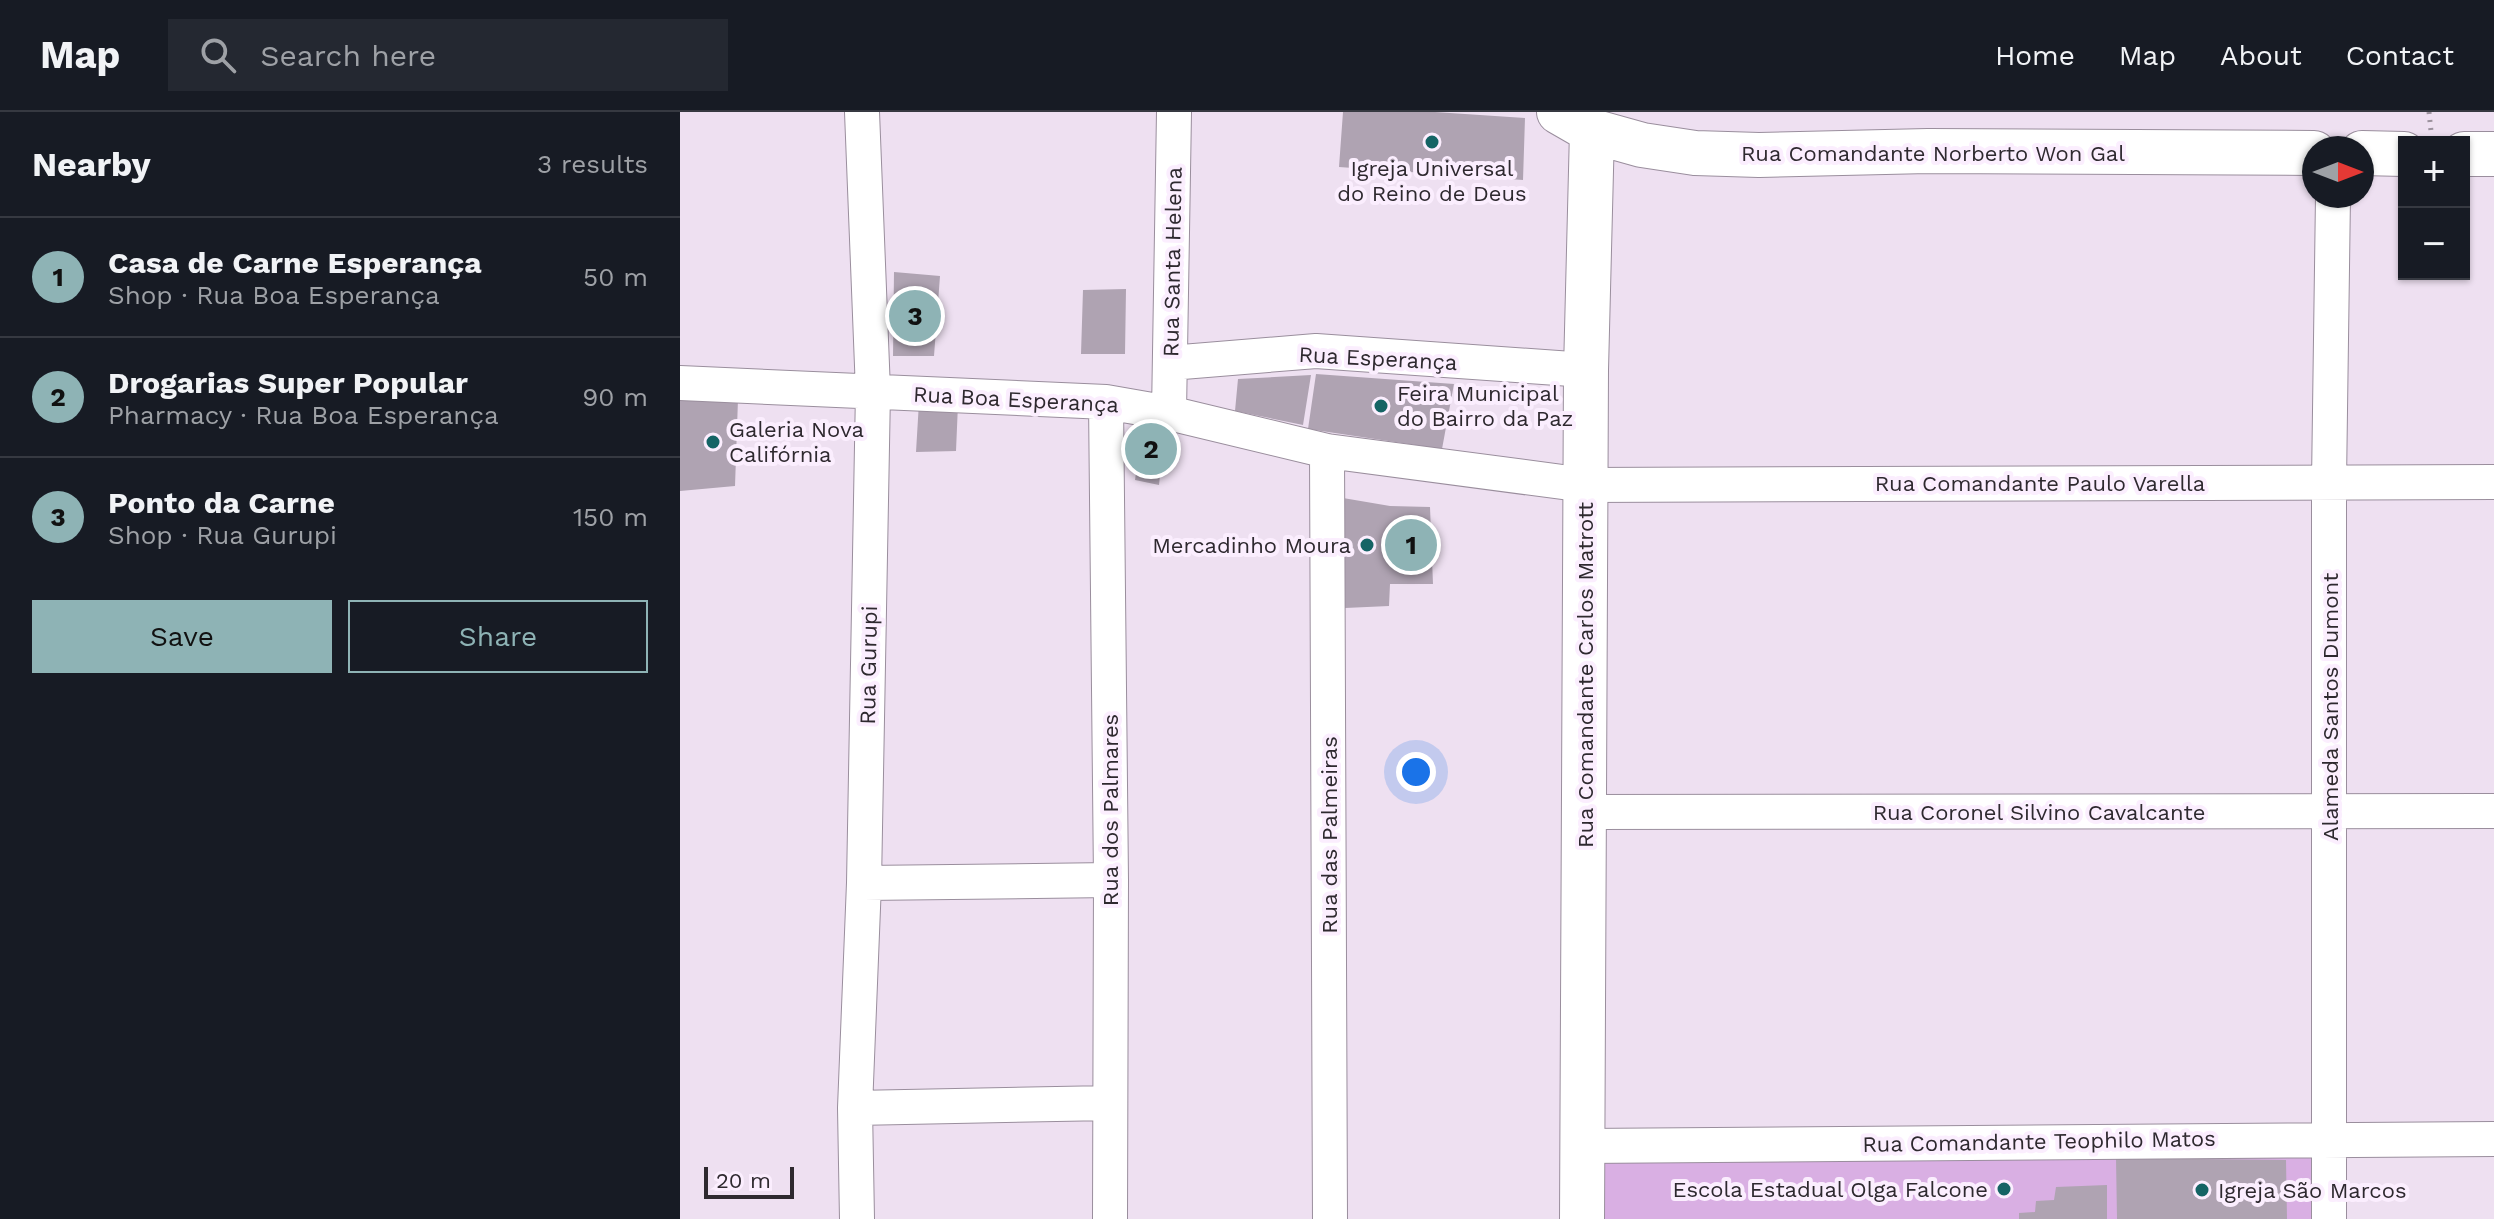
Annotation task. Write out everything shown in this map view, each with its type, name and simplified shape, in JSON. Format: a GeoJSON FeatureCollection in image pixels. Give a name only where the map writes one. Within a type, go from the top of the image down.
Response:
{"type":"FeatureCollection","features":[{"type":"Feature","properties":{"kind":"street","name":"Rua Gurupi"},"geometry":{"type":"LineString","coordinates":[[857,1219],[855,1108],[864,883],[873,391],[862,112]]}},
{"type":"Feature","properties":{"kind":"street","name":"Rua Santa Helena"},"geometry":{"type":"LineString","coordinates":[[1169,413],[1174,112]]}},
{"type":"Feature","properties":{"kind":"street","name":"Rua Comandante Norberto Won Gal"},"geometry":{"type":"LineString","coordinates":[[1576,122],[1642,145],[1695,153],[2302,153]]}},
{"type":"Feature","properties":{"kind":"street","name":"Rua Comandante Carlos Matrott"},"geometry":{"type":"LineString","coordinates":[[1576,122],[1586,370],[1582,1219]]}},
{"type":"Feature","properties":{"kind":"street"},"geometry":{"type":"LineString","coordinates":[[2374,153],[2398,154]]}},
{"type":"Feature","properties":{"kind":"street"},"geometry":{"type":"LineString","coordinates":[[2470,154],[2494,154]]}},
{"type":"Feature","properties":{"kind":"street","name":"Alameda Santos Dumont"},"geometry":{"type":"LineString","coordinates":[[2329,1219],[2329,482],[2333,208]]}},
{"type":"Feature","properties":{"kind":"street","name":"Rua Esperança"},"geometry":{"type":"LineString","coordinates":[[1170,363],[1316,351],[1586,370]]}},
{"type":"Feature","properties":{"kind":"street","name":"Rua Boa Esperança"},"geometry":{"type":"LineString","coordinates":[[680,383],[1106,402],[1169,413],[1327,451],[1585,485]]}},
{"type":"Feature","properties":{"kind":"street","name":"Rua dos Palmares"},"geometry":{"type":"LineString","coordinates":[[1106,402],[1111,880],[1110,1219]]}},
{"type":"Feature","properties":{"kind":"street","name":"Rua das Palmeiras"},"geometry":{"type":"LineString","coordinates":[[1327,451],[1330,1219]]}},
{"type":"Feature","properties":{"kind":"street","name":"Rua Comandante Paulo Varella"},"geometry":{"type":"LineString","coordinates":[[1585,485],[2494,482]]}},
{"type":"Feature","properties":{"kind":"street","name":"Rua Coronel Silvino Cavalcante"},"geometry":{"type":"LineString","coordinates":[[1584,812],[2494,811]]}},
{"type":"Feature","properties":{"kind":"street"},"geometry":{"type":"LineString","coordinates":[[864,883],[1111,880]]}},
{"type":"Feature","properties":{"kind":"street"},"geometry":{"type":"LineString","coordinates":[[855,1108],[1110,1103]]}},
{"type":"Feature","properties":{"kind":"street","name":"Rua Comandante Teophilo Matos"},"geometry":{"type":"LineString","coordinates":[[1583,1146],[2494,1139]]}},
{"type":"Feature","properties":{"kind":"shaded area"},"geometry":{"type":"Polygon","coordinates":[[[1601,1146],[2329,1149],[2328,1219],[1601,1219],[1601,1146]]]}},
{"type":"Feature","properties":{"kind":"building","name":"Igreja Universal do Reino de Deus"},"geometry":{"type":"Polygon","coordinates":[[[1343,112],[1435,112],[1525,118],[1523,180],[1339,167],[1343,112]]]}},
{"type":"Feature","properties":{"kind":"building"},"geometry":{"type":"Polygon","coordinates":[[[894,272],[940,276],[934,356],[893,356],[894,272]]]}},
{"type":"Feature","properties":{"kind":"building"},"geometry":{"type":"Polygon","coordinates":[[[1126,289],[1125,354],[1081,354],[1083,290],[1126,289]]]}},
{"type":"Feature","properties":{"kind":"building","name":"Feira Municipal do Bairro da Paz"},"geometry":{"type":"Polygon","coordinates":[[[1316,374],[1454,384],[1442,449],[1308,429],[1316,374]]]}},
{"type":"Feature","properties":{"kind":"building"},"geometry":{"type":"Polygon","coordinates":[[[1311,375],[1303,425],[1235,411],[1238,379],[1311,375]]]}},
{"type":"Feature","properties":{"kind":"building","name":"Galeria Nova Califórnia"},"geometry":{"type":"Polygon","coordinates":[[[680,397],[738,399],[735,486],[680,491],[680,397]]]}},
{"type":"Feature","properties":{"kind":"building"},"geometry":{"type":"Polygon","coordinates":[[[919,402],[958,404],[956,451],[916,452],[919,402]]]}},
{"type":"Feature","properties":{"kind":"building"},"geometry":{"type":"Polygon","coordinates":[[[1144,417],[1166,418],[1159,485],[1135,480],[1144,417]]]}},
{"type":"Feature","properties":{"kind":"building"},"geometry":{"type":"Polygon","coordinates":[[[1343,498],[1390,506],[1430,507],[1433,584],[1390,584],[1389,606],[1345,608],[1343,498]]]}},
{"type":"Feature","properties":{"kind":"building","name":"Igreja São Marcos"},"geometry":{"type":"Polygon","coordinates":[[[2116,1158],[2286,1160],[2287,1219],[2117,1219],[2116,1158]]]}},
{"type":"Feature","properties":{"kind":"building"},"geometry":{"type":"Polygon","coordinates":[[[2107,1185],[2107,1219],[2019,1219],[2019,1213],[2035,1212],[2036,1201],[2054,1200],[2056,1187],[2107,1185]]]}},
{"type":"Feature","properties":{"kind":"place","name":"Igreja Universal do Reino de Deus"},"geometry":{"type":"Point","coordinates":[1432,142]}},
{"type":"Feature","properties":{"kind":"place","name":"Ponto da Carne"},"geometry":{"type":"Point","coordinates":[915,316]}},
{"type":"Feature","properties":{"kind":"place","name":"Feira Municipal do Bairro da Paz"},"geometry":{"type":"Point","coordinates":[1381,406]}},
{"type":"Feature","properties":{"kind":"place","name":"Galeria Nova Califórnia"},"geometry":{"type":"Point","coordinates":[713,442]}},
{"type":"Feature","properties":{"kind":"place","name":"Drogarias Super Popular"},"geometry":{"type":"Point","coordinates":[1151,449]}},
{"type":"Feature","properties":{"kind":"place","name":"Mercadinho Moura"},"geometry":{"type":"Point","coordinates":[1367,545]}},
{"type":"Feature","properties":{"kind":"place","name":"Casa de Carne Esperança"},"geometry":{"type":"Point","coordinates":[1411,545]}},
{"type":"Feature","properties":{"kind":"place","name":"Escola Estadual Olga Falcone"},"geometry":{"type":"Point","coordinates":[2004,1189]}},
{"type":"Feature","properties":{"kind":"place","name":"Igreja São Marcos"},"geometry":{"type":"Point","coordinates":[2202,1190]}}]}
